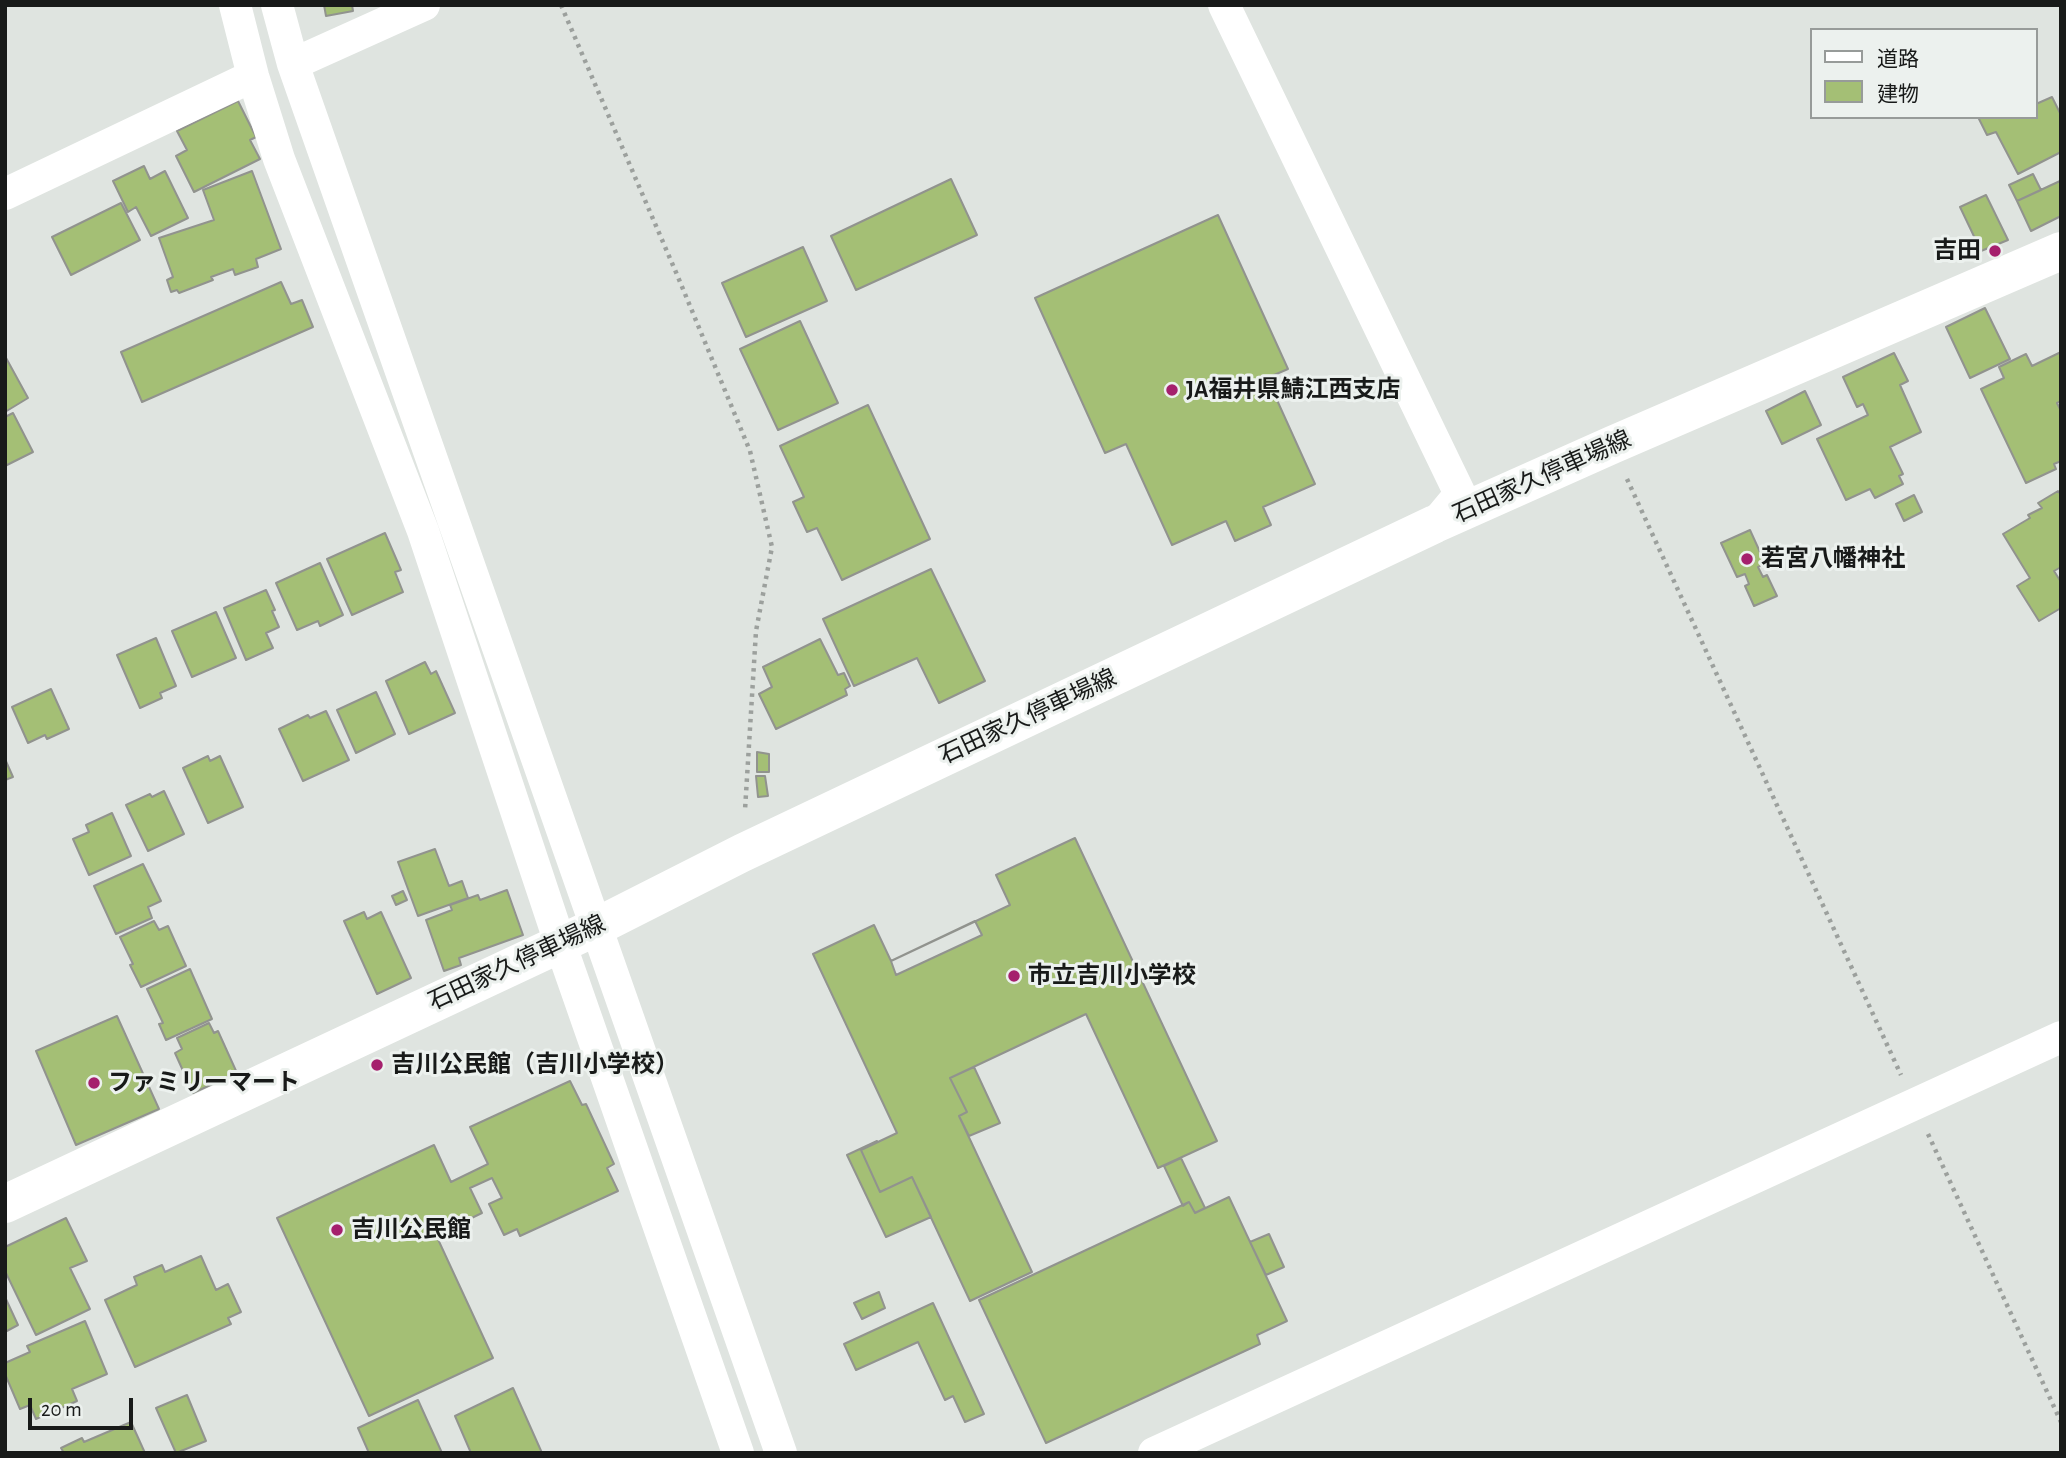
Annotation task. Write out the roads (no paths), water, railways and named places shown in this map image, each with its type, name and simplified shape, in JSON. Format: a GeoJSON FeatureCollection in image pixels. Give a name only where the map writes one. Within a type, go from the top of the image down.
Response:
{"type":"FeatureCollection","features":[{"type":"Feature","properties":{"kind":"main road","name":"石田家久停車場線"},"geometry":{"type":"LineString","coordinates":[[5,1203],[596,926],[743,853],[1436,524],[2061,251]]}},
{"type":"Feature","properties":{"kind":"street"},"geometry":{"type":"LineString","coordinates":[[235,5],[253,76],[279,159],[423,531],[560,943],[738,1453]]}},
{"type":"Feature","properties":{"kind":"street"},"geometry":{"type":"LineString","coordinates":[[277,5],[293,64],[781,1453]]}},
{"type":"Feature","properties":{"kind":"street"},"geometry":{"type":"LineString","coordinates":[[293,64],[424,5]]}},
{"type":"Feature","properties":{"kind":"street"},"geometry":{"type":"LineString","coordinates":[[1224,5],[1460,494],[1436,524]]}},
{"type":"Feature","properties":{"kind":"street"},"geometry":{"type":"LineString","coordinates":[[5,194],[253,76]]}},
{"type":"Feature","properties":{"kind":"street"},"geometry":{"type":"LineString","coordinates":[[1154,1453],[2061,1037]]}},
{"type":"Feature","properties":{"kind":"place","name":"吉田"},"geometry":{"type":"Point","coordinates":[1995,251]}},
{"type":"Feature","properties":{"kind":"place","name":"JA福井県鯖江西支店"},"geometry":{"type":"Point","coordinates":[1172,390]}},
{"type":"Feature","properties":{"kind":"place","name":"若宮八幡神社"},"geometry":{"type":"Point","coordinates":[1747,559]}},
{"type":"Feature","properties":{"kind":"place","name":"市立吉川小学校"},"geometry":{"type":"Point","coordinates":[1014,976]}},
{"type":"Feature","properties":{"kind":"place","name":"吉川公民館（吉川小学校）"},"geometry":{"type":"Point","coordinates":[377,1065]}},
{"type":"Feature","properties":{"kind":"place","name":"ファミリーマート"},"geometry":{"type":"Point","coordinates":[94,1083]}},
{"type":"Feature","properties":{"kind":"place","name":"吉川公民館"},"geometry":{"type":"Point","coordinates":[337,1230]}}]}
